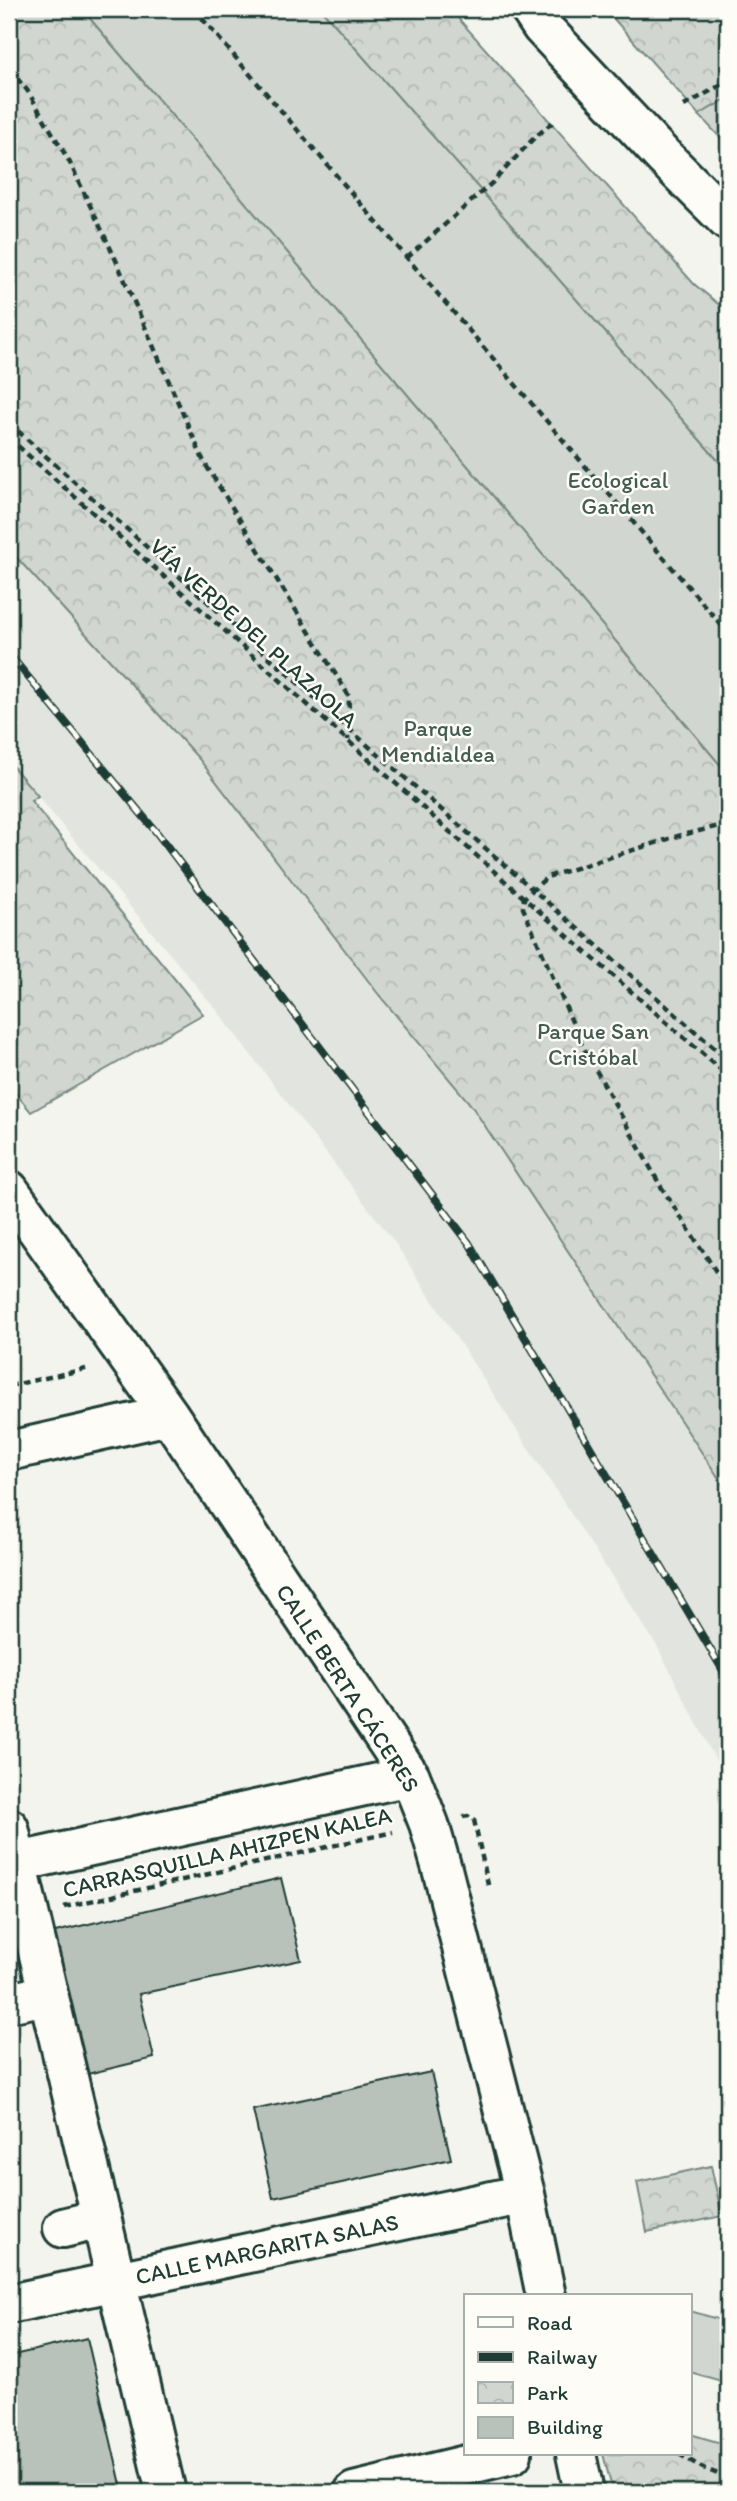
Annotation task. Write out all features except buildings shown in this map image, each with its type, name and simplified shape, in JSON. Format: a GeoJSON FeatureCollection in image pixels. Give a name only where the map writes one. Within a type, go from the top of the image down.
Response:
{"type":"FeatureCollection","features":[{"type":"Feature","properties":{"kind":"street"},"geometry":{"type":"LineString","coordinates":[[530,9],[542,27],[728,221]]}},
{"type":"Feature","properties":{"kind":"street","name":"CALLE BERTA CÁCERES"},"geometry":{"type":"LineString","coordinates":[[9,1190],[169,1415],[410,1776],[429,1824],[525,2194],[546,2294]]}},
{"type":"Feature","properties":{"kind":"street"},"geometry":{"type":"LineString","coordinates":[[9,1451],[169,1415]]}},
{"type":"Feature","properties":{"kind":"street"},"geometry":{"type":"LineString","coordinates":[[166,2492],[100,2219],[29,1998],[29,1915],[11,1852],[410,1776]]}},
{"type":"Feature","properties":{"kind":"street","name":"CALLE MARGARITA SALAS"},"geometry":{"type":"LineString","coordinates":[[9,2304],[525,2194]]}},
{"type":"Feature","properties":{"kind":"street"},"geometry":{"type":"LineString","coordinates":[[62,2228],[100,2219]]}},
{"type":"Feature","properties":{"kind":"street"},"geometry":{"type":"LineString","coordinates":[[354,2492],[504,2456]]}},
{"type":"Feature","properties":{"kind":"street"},"geometry":{"type":"LineString","coordinates":[[576,2456],[584,2492]]}},
{"type":"Feature","properties":{"kind":"path"},"geometry":{"type":"LineString","coordinates":[[194,9],[728,634]]}},
{"type":"Feature","properties":{"kind":"path"},"geometry":{"type":"LineString","coordinates":[[9,69],[27,90],[69,161],[116,258],[204,462],[349,696],[348,741]]}},
{"type":"Feature","properties":{"kind":"path"},"geometry":{"type":"LineString","coordinates":[[684,106],[728,81]]}},
{"type":"Feature","properties":{"kind":"path"},"geometry":{"type":"LineString","coordinates":[[407,258],[493,182],[533,139],[554,121]]}},
{"type":"Feature","properties":{"kind":"path"},"geometry":{"type":"LineString","coordinates":[[9,423],[349,729],[728,1060]]}},
{"type":"Feature","properties":{"kind":"path","name":"VÍA VERDE DEL PLAZAOLA"},"geometry":{"type":"LineString","coordinates":[[9,438],[524,898],[728,1076]]}},
{"type":"Feature","properties":{"kind":"path"},"geometry":{"type":"LineString","coordinates":[[728,824],[678,836],[547,877],[524,898],[523,908],[582,1045],[660,1185],[728,1290]]}},
{"type":"Feature","properties":{"kind":"path"},"geometry":{"type":"LineString","coordinates":[[9,1386],[128,1359]]}},
{"type":"Feature","properties":{"kind":"path","name":"CARRASQUILLA AHIZPEN KALEA"},"geometry":{"type":"LineString","coordinates":[[29,1915],[429,1824]]}},
{"type":"Feature","properties":{"kind":"path"},"geometry":{"type":"LineString","coordinates":[[682,2456],[728,2478]]}},
{"type":"Feature","properties":{"kind":"shaded area"},"geometry":{"type":"Polygon","coordinates":[[[9,549],[199,759],[471,1105],[728,1492],[728,1784],[657,1646],[395,1243],[215,1008],[9,762],[9,549]]]}},
{"type":"Feature","properties":{"kind":"green space","name":"Parque Mendialdea"},"geometry":{"type":"Polygon","coordinates":[[[9,9],[82,9],[728,774],[728,1492],[471,1105],[379,995],[199,759],[9,549],[9,9]]]}},
{"type":"Feature","properties":{"kind":"green space","name":"Ecological Garden"},"geometry":{"type":"Polygon","coordinates":[[[82,9],[321,9],[728,472],[728,774],[82,9]]]}},
{"type":"Feature","properties":{"kind":"green space"},"geometry":{"type":"Polygon","coordinates":[[[321,9],[450,9],[694,284],[728,312],[728,472],[321,9]]]}},
{"type":"Feature","properties":{"kind":"green space"},"geometry":{"type":"Polygon","coordinates":[[[605,9],[728,9],[728,98],[699,115],[605,9]]]}},
{"type":"Feature","properties":{"kind":"green space"},"geometry":{"type":"Polygon","coordinates":[[[728,98],[728,146],[699,115],[728,98]]]}},
{"type":"Feature","properties":{"kind":"green space"},"geometry":{"type":"Polygon","coordinates":[[[9,762],[38,796],[31,801],[203,1014],[31,1112],[9,1085],[9,762]]]}},
{"type":"Feature","properties":{"kind":"green space"},"geometry":{"type":"Polygon","coordinates":[[[711,2166],[722,2216],[647,2232],[637,2182],[711,2166]]]}},
{"type":"Feature","properties":{"kind":"green space"},"geometry":{"type":"Polygon","coordinates":[[[692,2312],[728,2322],[728,2383],[692,2373],[692,2312]]]}},
{"type":"Feature","properties":{"kind":"green space"},"geometry":{"type":"Polygon","coordinates":[[[692,2435],[728,2445],[728,2492],[613,2492],[604,2456],[692,2456],[692,2435]]]}},
{"type":"Feature","properties":{"kind":"railway"},"geometry":{"type":"LineString","coordinates":[[9,654],[157,833],[469,1243],[728,1679]]}},
{"type":"Feature","properties":{"kind":"park label","name":"Parque San Cristóbal"},"geometry":{"type":"Point","coordinates":[593,1044]}}]}
